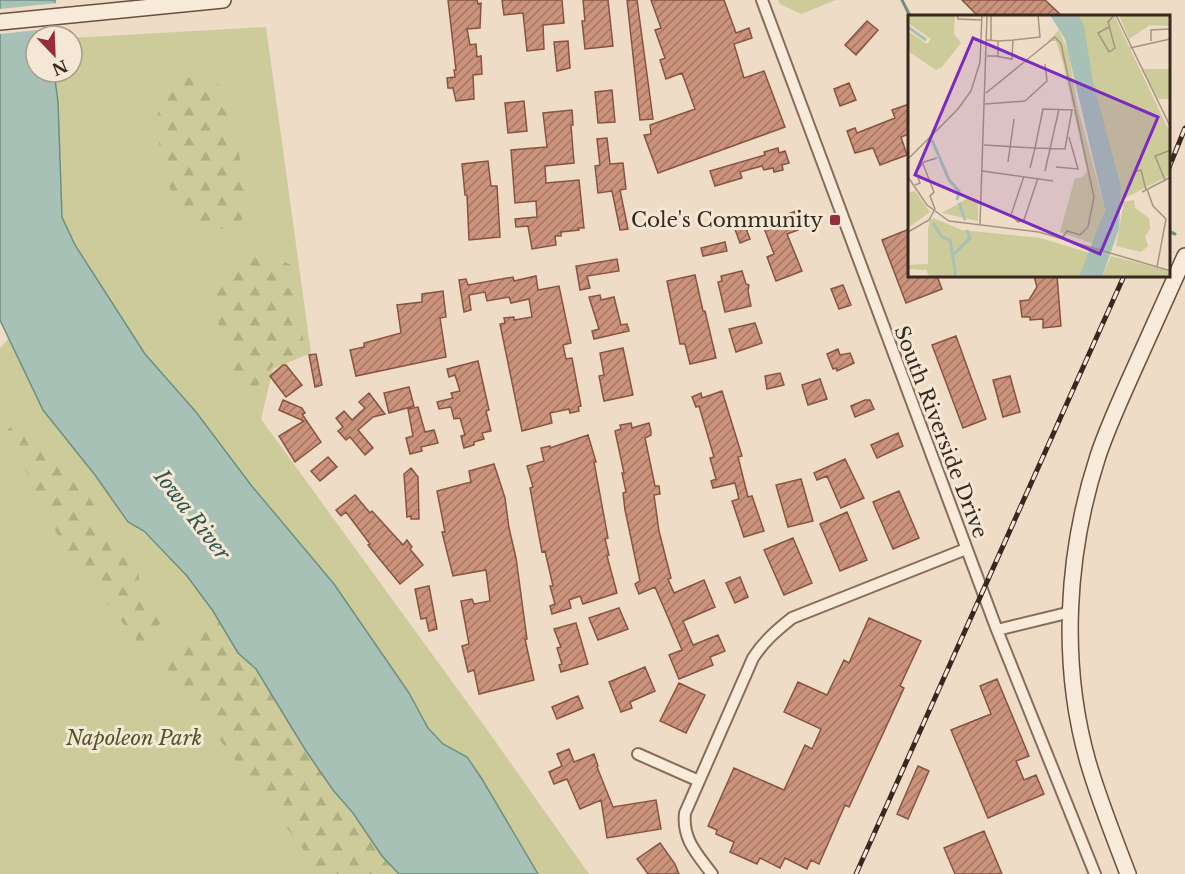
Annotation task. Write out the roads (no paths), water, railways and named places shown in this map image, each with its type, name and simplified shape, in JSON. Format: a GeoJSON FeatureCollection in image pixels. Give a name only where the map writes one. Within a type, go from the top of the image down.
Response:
{"type":"FeatureCollection","features":[{"type":"Feature","properties":{"kind":"main road"},"geometry":{"type":"LineString","coordinates":[[0,22],[223,0]]}},
{"type":"Feature","properties":{"kind":"main road"},"geometry":{"type":"LineString","coordinates":[[1128,874],[1088,760],[1075,696],[1071,654],[1071,612],[1081,519],[1098,455],[1185,256]]}},
{"type":"Feature","properties":{"kind":"street","name":"South Riverside Drive"},"geometry":{"type":"LineString","coordinates":[[762,0],[996,630],[1095,874]]}},
{"type":"Feature","properties":{"kind":"street"},"geometry":{"type":"LineString","coordinates":[[712,874],[689,843],[684,823],[685,813],[753,658],[774,631],[792,618],[966,549]]}},
{"type":"Feature","properties":{"kind":"street"},"geometry":{"type":"LineString","coordinates":[[996,630],[1071,612]]}},
{"type":"Feature","properties":{"kind":"street"},"geometry":{"type":"LineString","coordinates":[[638,754],[699,781]]}},
{"type":"Feature","properties":{"kind":"water","name":"Iowa River"},"geometry":{"type":"Polygon","coordinates":[[[0,0],[55,0],[54,24],[24,24],[24,84],[56,84],[62,217],[75,245],[145,354],[196,412],[251,485],[334,584],[409,693],[428,728],[443,744],[467,757],[538,874],[399,874],[382,856],[353,813],[333,790],[306,751],[256,669],[238,653],[213,611],[187,576],[144,531],[128,522],[95,475],[43,410],[0,320],[0,0]]]}},
{"type":"Feature","properties":{"kind":"waterway"},"geometry":{"type":"LineString","coordinates":[[902,0],[910,15]]}},
{"type":"Feature","properties":{"kind":"waterway"},"geometry":{"type":"LineString","coordinates":[[1170,232],[1175,234]]}},
{"type":"Feature","properties":{"kind":"railway"},"geometry":{"type":"LineString","coordinates":[[1170,165],[1185,128]]}},
{"type":"Feature","properties":{"kind":"railway"},"geometry":{"type":"LineString","coordinates":[[856,874],[1123,278]]}},
{"type":"Feature","properties":{"kind":"place","name":"Cole's Community"},"geometry":{"type":"Point","coordinates":[835,220]}},
{"type":"Feature","properties":{"kind":"park label","name":"Napoleon Park"},"geometry":{"type":"Point","coordinates":[134,738]}}]}
